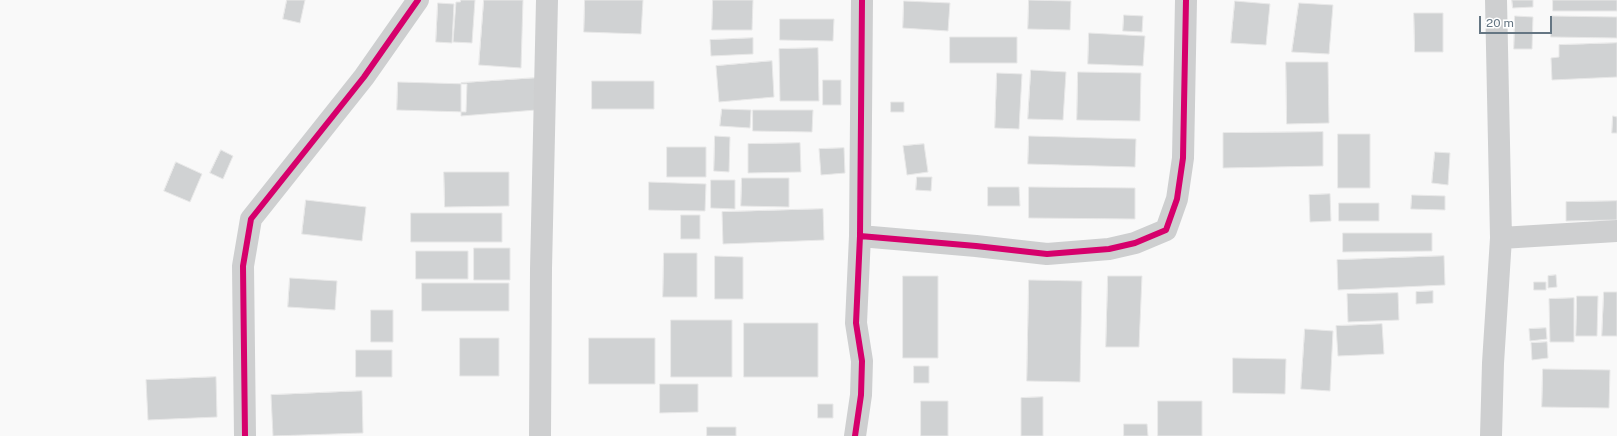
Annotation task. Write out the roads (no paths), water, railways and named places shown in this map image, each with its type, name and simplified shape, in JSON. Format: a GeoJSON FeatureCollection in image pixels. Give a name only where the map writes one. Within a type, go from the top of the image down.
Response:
{"type":"FeatureCollection","features":[{"type":"Feature","properties":{"kind":"street"},"geometry":{"type":"LineString","coordinates":[[245,436],[243,266],[251,219],[364,76],[418,0]]}},
{"type":"Feature","properties":{"kind":"street"},"geometry":{"type":"LineString","coordinates":[[540,436],[541,261],[547,0]]}},
{"type":"Feature","properties":{"kind":"street"},"geometry":{"type":"LineString","coordinates":[[855,436],[861,395],[862,361],[856,324],[860,236],[862,0]]}},
{"type":"Feature","properties":{"kind":"street"},"geometry":{"type":"LineString","coordinates":[[860,236],[1047,254],[1109,249],[1135,243],[1166,230],[1177,200],[1184,158],[1186,0]]}},
{"type":"Feature","properties":{"kind":"street"},"geometry":{"type":"LineString","coordinates":[[1491,436],[1500,238],[1496,0]]}},
{"type":"Feature","properties":{"kind":"street"},"geometry":{"type":"LineString","coordinates":[[1500,238],[1617,231]]}}]}
